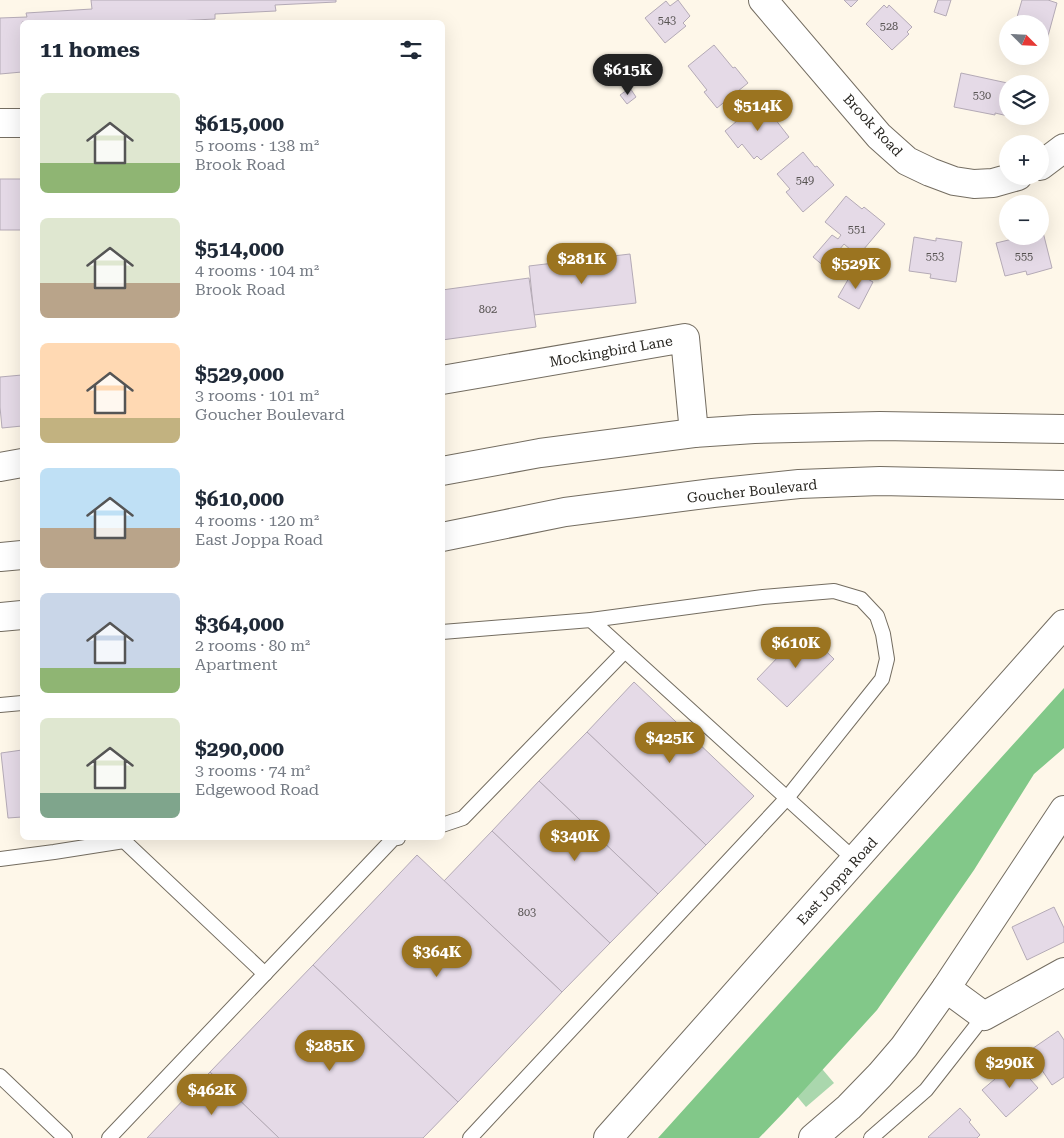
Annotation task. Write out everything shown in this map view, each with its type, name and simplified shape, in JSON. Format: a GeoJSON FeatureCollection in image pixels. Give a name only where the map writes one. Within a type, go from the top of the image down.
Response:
{"type":"FeatureCollection","features":[{"type":"Feature","properties":{"kind":"main road","name":"Brook Road"},"geometry":{"type":"LineString","coordinates":[[763,0],[879,136],[907,160],[930,172],[954,181],[974,184],[999,181]]}},
{"type":"Feature","properties":{"kind":"main road"},"geometry":{"type":"LineString","coordinates":[[0,123],[20,123]]}},
{"type":"Feature","properties":{"kind":"main road"},"geometry":{"type":"LineString","coordinates":[[1049,159],[1064,148]]}},
{"type":"Feature","properties":{"kind":"main road","name":"Mockingbird Lane"},"geometry":{"type":"LineString","coordinates":[[445,379],[685,338],[694,433]]}},
{"type":"Feature","properties":{"kind":"main road"},"geometry":{"type":"LineString","coordinates":[[445,470],[540,453],[694,433],[754,429],[880,426],[1064,429]]}},
{"type":"Feature","properties":{"kind":"main road"},"geometry":{"type":"LineString","coordinates":[[0,467],[20,463]]}},
{"type":"Feature","properties":{"kind":"main road","name":"Goucher Boulevard"},"geometry":{"type":"LineString","coordinates":[[445,536],[565,512],[799,484],[880,481],[1051,485]]}},
{"type":"Feature","properties":{"kind":"main road"},"geometry":{"type":"LineString","coordinates":[[1051,485],[1064,498]]}},
{"type":"Feature","properties":{"kind":"main road"},"geometry":{"type":"LineString","coordinates":[[0,557],[20,555]]}},
{"type":"Feature","properties":{"kind":"main road","name":"East Joppa Road"},"geometry":{"type":"LineString","coordinates":[[608,1138],[1064,624]]}},
{"type":"Feature","properties":{"kind":"main road"},"geometry":{"type":"LineString","coordinates":[[813,1138],[849,1107],[904,1047],[946,988],[1064,810]]}},
{"type":"Feature","properties":{"kind":"main road"},"geometry":{"type":"LineString","coordinates":[[946,988],[984,1016],[1064,972]]}},
{"type":"Feature","properties":{"kind":"lane"},"geometry":{"type":"LineString","coordinates":[[445,632],[591,620],[763,597],[834,591],[861,600],[877,616],[883,634],[886,659],[882,679],[787,798],[470,1138]]}},
{"type":"Feature","properties":{"kind":"lane"},"geometry":{"type":"LineString","coordinates":[[591,620],[855,860]]}},
{"type":"Feature","properties":{"kind":"lane"},"geometry":{"type":"LineString","coordinates":[[445,824],[464,818],[625,651]]}},
{"type":"Feature","properties":{"kind":"lane"},"geometry":{"type":"LineString","coordinates":[[0,705],[20,703]]}},
{"type":"Feature","properties":{"kind":"lane"},"geometry":{"type":"LineString","coordinates":[[0,859],[54,852],[117,840]]}},
{"type":"Feature","properties":{"kind":"lane"},"geometry":{"type":"LineString","coordinates":[[123,840],[265,974]]}},
{"type":"Feature","properties":{"kind":"lane"},"geometry":{"type":"LineString","coordinates":[[109,1138],[392,840]]}},
{"type":"Feature","properties":{"kind":"lane"},"geometry":{"type":"LineString","coordinates":[[871,1138],[926,1090],[984,1016]]}},
{"type":"Feature","properties":{"kind":"lane"},"geometry":{"type":"LineString","coordinates":[[0,1076],[65,1138]]}},
{"type":"Feature","properties":{"kind":"green space"},"geometry":{"type":"Polygon","coordinates":[[[1064,688],[1064,748],[1034,774],[974,870],[877,1010],[759,1138],[658,1138],[1064,688]]]}},
{"type":"Feature","properties":{"kind":"green space"},"geometry":{"type":"Polygon","coordinates":[[[812,1057],[834,1083],[806,1107],[784,1081],[812,1057]]]}},
{"type":"Feature","properties":{"kind":"building"},"geometry":{"type":"Polygon","coordinates":[[[91,0],[336,0],[336,2],[275,5],[276,11],[215,14],[215,19],[20,20],[20,72],[0,74],[0,18],[27,17],[26,13],[92,9],[91,0]]]}},
{"type":"Feature","properties":{"kind":"building"},"geometry":{"type":"Polygon","coordinates":[[[678,0],[690,16],[683,23],[686,26],[665,43],[645,18],[666,1],[670,6],[678,0]]]}},
{"type":"Feature","properties":{"kind":"building"},"geometry":{"type":"Polygon","coordinates":[[[844,0],[858,0],[851,7],[844,0]]]}},
{"type":"Feature","properties":{"kind":"building"},"geometry":{"type":"Polygon","coordinates":[[[938,0],[951,0],[946,16],[934,12],[938,0]]]}},
{"type":"Feature","properties":{"kind":"building"},"geometry":{"type":"Polygon","coordinates":[[[1022,0],[1048,0],[1057,3],[1049,32],[1049,15],[1018,15],[1022,0]]]}},
{"type":"Feature","properties":{"kind":"building"},"geometry":{"type":"Polygon","coordinates":[[[884,5],[887,8],[889,5],[912,27],[907,32],[909,34],[892,50],[866,24],[884,5]]]}},
{"type":"Feature","properties":{"kind":"building"},"geometry":{"type":"Polygon","coordinates":[[[714,45],[748,83],[717,108],[704,92],[707,90],[688,66],[714,45]]]}},
{"type":"Feature","properties":{"kind":"building"},"geometry":{"type":"Polygon","coordinates":[[[961,73],[999,81],[999,114],[995,113],[995,115],[954,107],[961,73]]]}},
{"type":"Feature","properties":{"kind":"building"},"geometry":{"type":"Polygon","coordinates":[[[630,88],[636,97],[627,104],[620,95],[630,88]]]}},
{"type":"Feature","properties":{"kind":"building"},"geometry":{"type":"Polygon","coordinates":[[[761,101],[789,137],[761,160],[757,156],[754,159],[742,144],[738,148],[725,131],[761,101]]]}},
{"type":"Feature","properties":{"kind":"building"},"geometry":{"type":"Polygon","coordinates":[[[803,152],[815,167],[817,166],[834,185],[803,212],[786,192],[790,189],[777,174],[803,152]]]}},
{"type":"Feature","properties":{"kind":"building"},"geometry":{"type":"Polygon","coordinates":[[[0,179],[20,179],[20,230],[0,230],[0,179]]]}},
{"type":"Feature","properties":{"kind":"building"},"geometry":{"type":"Polygon","coordinates":[[[846,196],[862,209],[864,207],[885,224],[858,256],[844,244],[825,267],[813,257],[832,235],[838,239],[841,235],[825,222],[846,196]]]}},
{"type":"Feature","properties":{"kind":"building"},"geometry":{"type":"Polygon","coordinates":[[[914,237],[936,241],[936,238],[962,242],[956,282],[930,278],[931,274],[909,271],[914,237]]]}},
{"type":"Feature","properties":{"kind":"building"},"geometry":{"type":"Polygon","coordinates":[[[999,242],[999,245],[1046,245],[1052,268],[1027,275],[1026,271],[1005,276],[996,243],[999,242]]]}},
{"type":"Feature","properties":{"kind":"building"},"geometry":{"type":"Polygon","coordinates":[[[630,254],[636,303],[534,315],[529,266],[630,254]]]}},
{"type":"Feature","properties":{"kind":"building"},"geometry":{"type":"Polygon","coordinates":[[[853,271],[873,282],[859,309],[838,297],[853,271]]]}},
{"type":"Feature","properties":{"kind":"building"},"geometry":{"type":"Polygon","coordinates":[[[529,278],[536,327],[445,340],[445,290],[529,278]]]}},
{"type":"Feature","properties":{"kind":"building"},"geometry":{"type":"Polygon","coordinates":[[[20,375],[20,426],[2,428],[0,377],[20,375]]]}},
{"type":"Feature","properties":{"kind":"building"},"geometry":{"type":"Polygon","coordinates":[[[804,630],[834,659],[787,707],[757,679],[804,630]]]}},
{"type":"Feature","properties":{"kind":"building"},"geometry":{"type":"Polygon","coordinates":[[[634,682],[754,796],[706,845],[587,732],[634,682]]]}},
{"type":"Feature","properties":{"kind":"building"},"geometry":{"type":"Polygon","coordinates":[[[587,732],[706,845],[658,894],[539,781],[587,732]]]}},
{"type":"Feature","properties":{"kind":"building"},"geometry":{"type":"Polygon","coordinates":[[[20,750],[20,817],[8,818],[1,753],[20,750]]]}},
{"type":"Feature","properties":{"kind":"building"},"geometry":{"type":"Polygon","coordinates":[[[539,781],[658,894],[610,943],[492,831],[539,781]]]}},
{"type":"Feature","properties":{"kind":"building"},"geometry":{"type":"Polygon","coordinates":[[[492,831],[610,943],[562,992],[444,881],[492,831]]]}},
{"type":"Feature","properties":{"kind":"building"},"geometry":{"type":"Polygon","coordinates":[[[417,855],[562,992],[458,1102],[313,965],[417,855]]]}},
{"type":"Feature","properties":{"kind":"building"},"geometry":{"type":"Polygon","coordinates":[[[1054,907],[1064,928],[1064,942],[1027,960],[1012,927],[1054,907]]]}},
{"type":"Feature","properties":{"kind":"building"},"geometry":{"type":"Polygon","coordinates":[[[313,965],[458,1102],[423,1138],[279,1138],[210,1072],[313,965]]]}},
{"type":"Feature","properties":{"kind":"building"},"geometry":{"type":"Polygon","coordinates":[[[1058,1031],[1064,1040],[1064,1077],[1052,1085],[1029,1051],[1058,1031]]]}},
{"type":"Feature","properties":{"kind":"building"},"geometry":{"type":"Polygon","coordinates":[[[1015,1062],[1038,1088],[1006,1117],[982,1090],[1015,1062]]]}},
{"type":"Feature","properties":{"kind":"building"},"geometry":{"type":"Polygon","coordinates":[[[210,1072],[279,1138],[147,1138],[210,1072]]]}},
{"type":"Feature","properties":{"kind":"building"},"geometry":{"type":"Polygon","coordinates":[[[960,1108],[971,1120],[969,1122],[980,1135],[977,1138],[928,1137],[960,1108]]]}}]}
